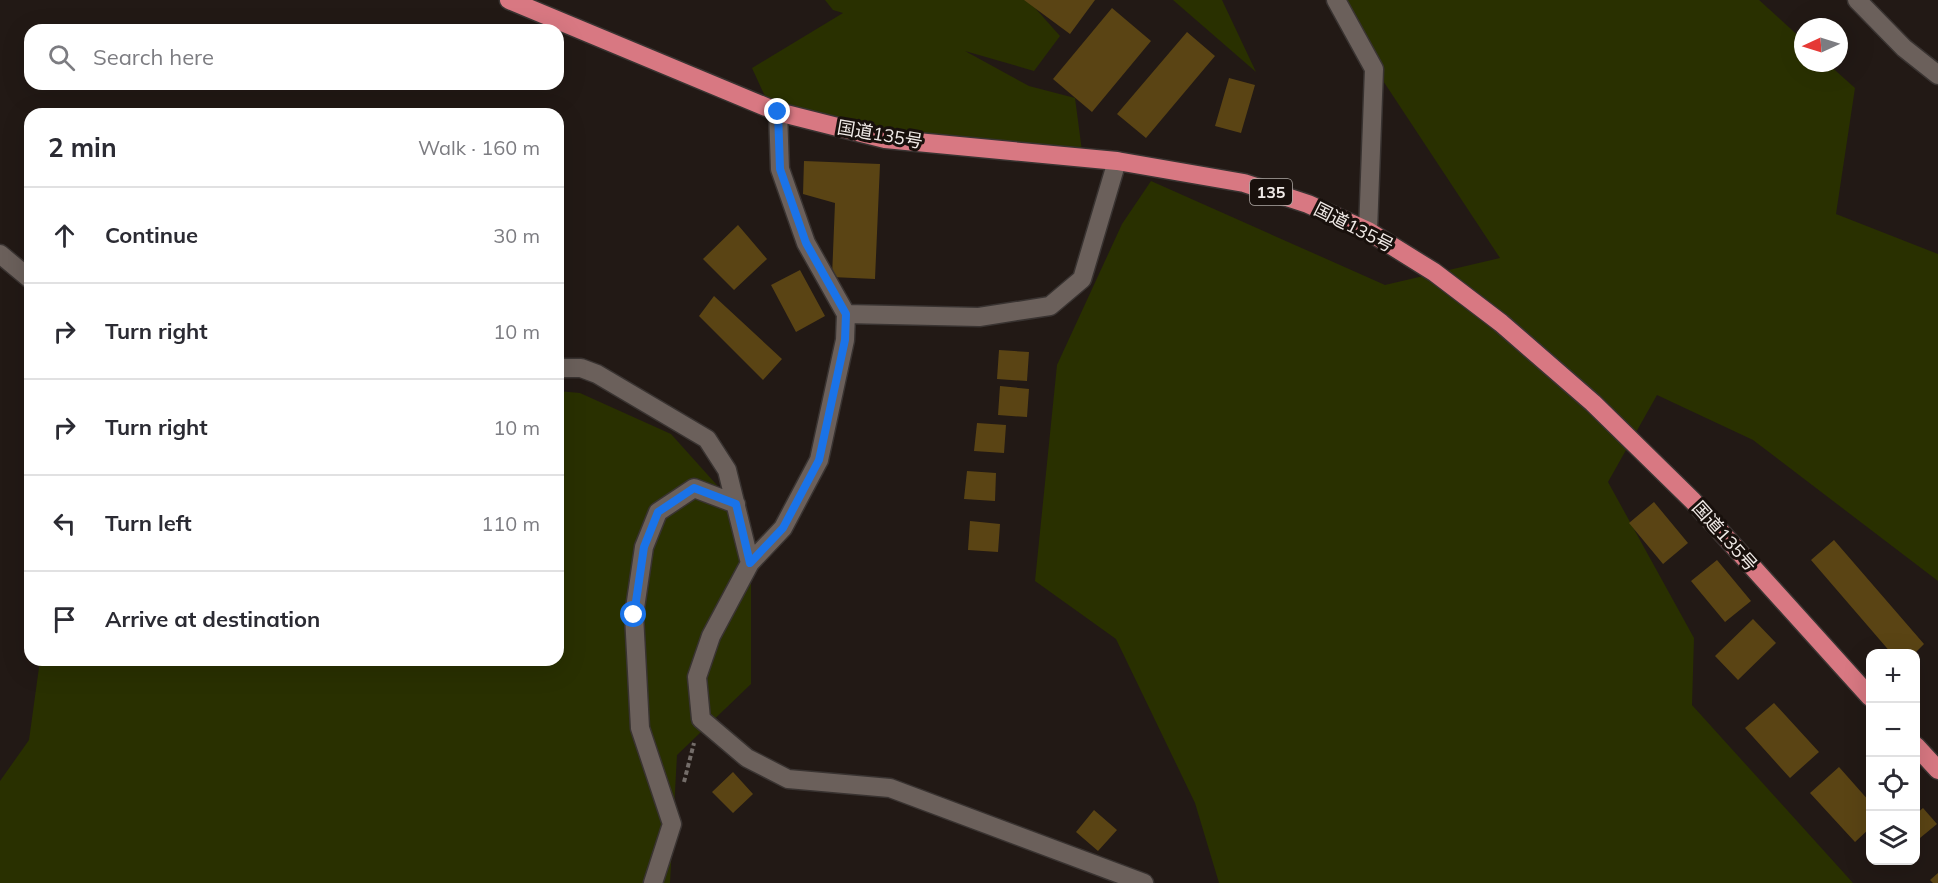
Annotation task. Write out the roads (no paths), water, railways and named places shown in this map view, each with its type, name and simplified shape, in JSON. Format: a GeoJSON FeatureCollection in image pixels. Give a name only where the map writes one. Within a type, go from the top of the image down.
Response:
{"type":"FeatureCollection","features":[{"type":"Feature","properties":{"kind":"highway","name":"国道135号"},"geometry":{"type":"LineString","coordinates":[[509,0],[778,112],[885,139],[1117,161],[1245,183],[1308,204],[1368,231],[1434,272],[1501,323],[1593,403],[1693,501],[1866,693]]}},
{"type":"Feature","properties":{"kind":"highway"},"geometry":{"type":"LineString","coordinates":[[1920,750],[1938,770]]}},
{"type":"Feature","properties":{"kind":"street"},"geometry":{"type":"LineString","coordinates":[[1336,0],[1374,69],[1368,231]]}},
{"type":"Feature","properties":{"kind":"street"},"geometry":{"type":"LineString","coordinates":[[1857,0],[1905,48],[1938,75]]}},
{"type":"Feature","properties":{"kind":"street"},"geometry":{"type":"LineString","coordinates":[[778,112],[780,169],[806,243],[846,314],[845,340],[819,460],[783,528],[750,563],[711,636],[698,677],[701,719],[747,758],[788,779],[890,788],[1144,883]]}},
{"type":"Feature","properties":{"kind":"street"},"geometry":{"type":"LineString","coordinates":[[846,314],[979,317],[1050,306],[1082,279],[1117,161]]}},
{"type":"Feature","properties":{"kind":"street"},"geometry":{"type":"LineString","coordinates":[[0,254],[24,274]]}},
{"type":"Feature","properties":{"kind":"street"},"geometry":{"type":"LineString","coordinates":[[564,368],[581,368],[597,374],[707,439],[727,470],[750,563]]}},
{"type":"Feature","properties":{"kind":"street"},"geometry":{"type":"LineString","coordinates":[[653,883],[672,824],[640,728],[634,615],[644,547],[658,512],[694,488],[736,504]]}}]}
